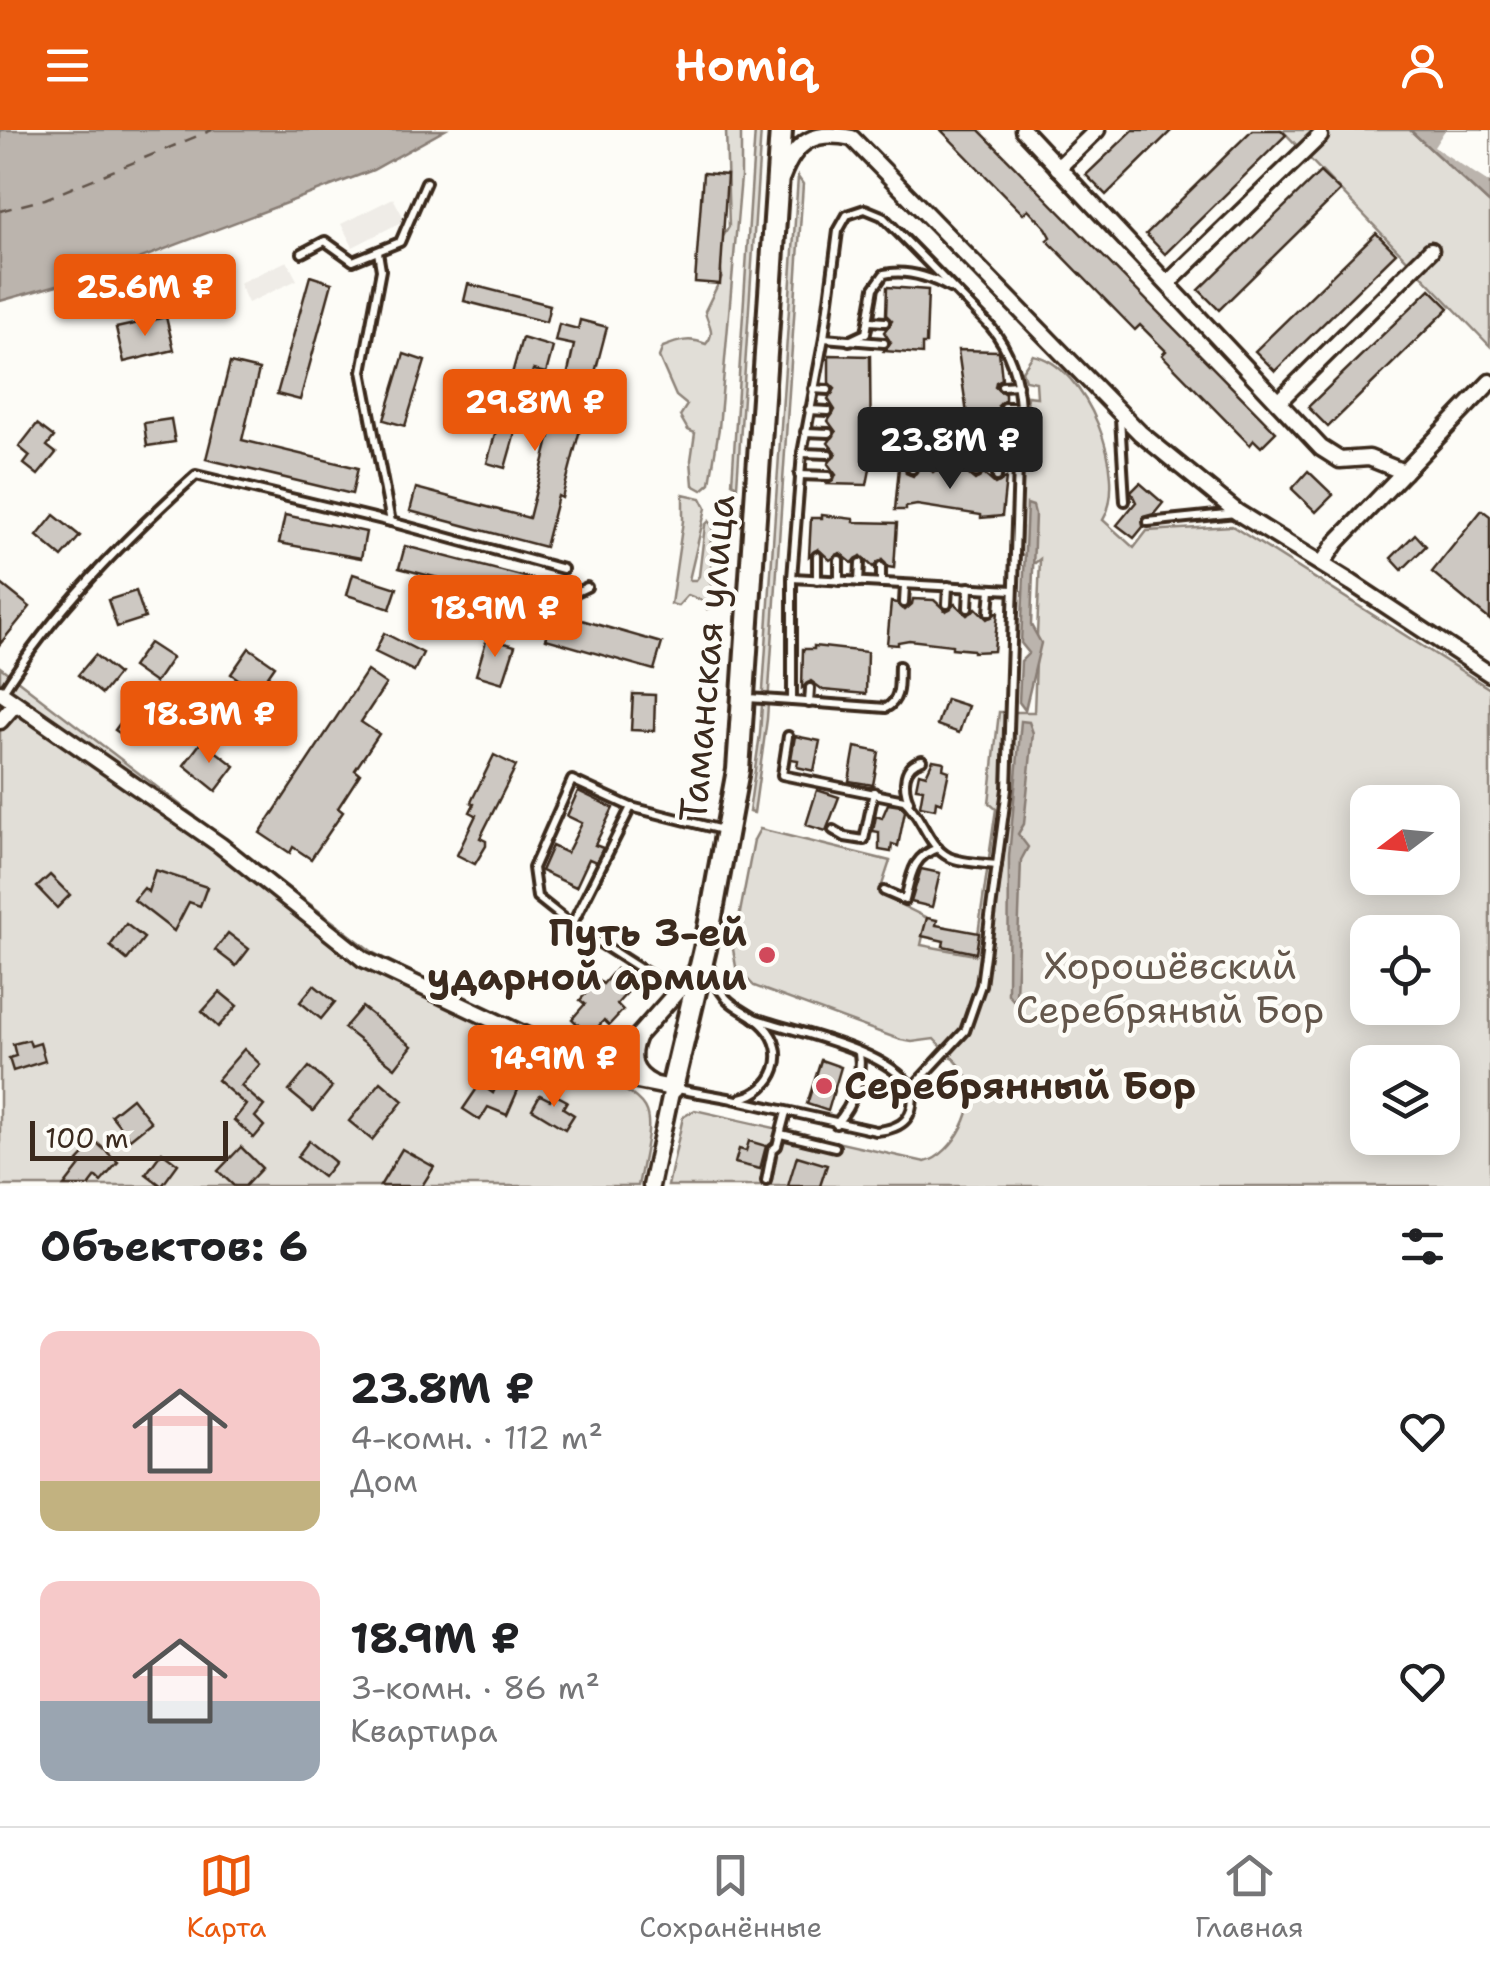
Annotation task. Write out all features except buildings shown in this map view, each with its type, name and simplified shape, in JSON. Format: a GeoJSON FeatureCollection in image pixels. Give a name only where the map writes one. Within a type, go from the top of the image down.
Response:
{"type":"FeatureCollection","features":[{"type":"Feature","properties":{"kind":"street","name":"Таманская улица"},"geometry":{"type":"LineString","coordinates":[[652,1186],[663,1086],[685,1000],[705,949],[728,831],[745,698],[781,130]]}},
{"type":"Feature","properties":{"kind":"street"},"geometry":{"type":"LineString","coordinates":[[1023,130],[1314,441],[1334,457],[1349,461],[1370,458],[1404,472]]}},
{"type":"Feature","properties":{"kind":"street"},"geometry":{"type":"LineString","coordinates":[[1058,168],[1097,130]]}},
{"type":"Feature","properties":{"kind":"street"},"geometry":{"type":"LineString","coordinates":[[777,190],[784,170],[804,142],[827,134],[852,132],[1140,433],[1237,512],[1490,674]]}},
{"type":"Feature","properties":{"kind":"street"},"geometry":{"type":"LineString","coordinates":[[1168,283],[1320,136]]}},
{"type":"Feature","properties":{"kind":"street"},"geometry":{"type":"LineString","coordinates":[[1278,402],[1431,250]]}},
{"type":"Feature","properties":{"kind":"street"},"geometry":{"type":"LineString","coordinates":[[1322,564],[1336,544],[1490,382]]}},
{"type":"Feature","properties":{"kind":"street"},"geometry":{"type":"LineString","coordinates":[[1,693],[220,845],[363,959],[593,1068],[663,1086]]}},
{"type":"Feature","properties":{"kind":"street"},"geometry":{"type":"LineString","coordinates":[[0,721],[15,704]]}},
{"type":"Feature","properties":{"kind":"street"},"geometry":{"type":"LineString","coordinates":[[593,1068],[619,1055],[685,1000]]}},
{"type":"Feature","properties":{"kind":"street"},"geometry":{"type":"LineString","coordinates":[[637,1038],[633,1061],[637,1071],[663,1086]]}},
{"type":"Feature","properties":{"kind":"lane"},"geometry":{"type":"LineString","coordinates":[[302,253],[324,241],[353,261],[400,242],[426,182]]}},
{"type":"Feature","properties":{"kind":"lane"},"geometry":{"type":"LineString","coordinates":[[792,702],[792,578],[808,410],[824,338],[838,231],[847,214],[869,210],[882,216],[997,334],[1012,363],[1020,407],[1007,789],[975,1008],[965,1032],[912,1088]]}},
{"type":"Feature","properties":{"kind":"lane"},"geometry":{"type":"LineString","coordinates":[[378,252],[381,270],[362,371],[392,522]]}},
{"type":"Feature","properties":{"kind":"lane"},"geometry":{"type":"LineString","coordinates":[[848,341],[864,336],[877,280],[891,272],[921,276],[959,294]]}},
{"type":"Feature","properties":{"kind":"lane"},"geometry":{"type":"LineString","coordinates":[[872,300],[886,300]]}},
{"type":"Feature","properties":{"kind":"lane"},"geometry":{"type":"LineString","coordinates":[[870,320],[885,322]]}},
{"type":"Feature","properties":{"kind":"lane"},"geometry":{"type":"LineString","coordinates":[[824,338],[884,344]]}},
{"type":"Feature","properties":{"kind":"lane"},"geometry":{"type":"LineString","coordinates":[[999,364],[1012,363]]}},
{"type":"Feature","properties":{"kind":"lane"},"geometry":{"type":"LineString","coordinates":[[817,368],[828,368]]}},
{"type":"Feature","properties":{"kind":"lane"},"geometry":{"type":"LineString","coordinates":[[1002,386],[1018,385]]}},
{"type":"Feature","properties":{"kind":"lane"},"geometry":{"type":"LineString","coordinates":[[812,389],[828,390]]}},
{"type":"Feature","properties":{"kind":"lane"},"geometry":{"type":"LineString","coordinates":[[1006,407],[1020,407]]}},
{"type":"Feature","properties":{"kind":"lane"},"geometry":{"type":"LineString","coordinates":[[808,410],[828,411]]}},
{"type":"Feature","properties":{"kind":"lane"},"geometry":{"type":"LineString","coordinates":[[1119,411],[1124,500]]}},
{"type":"Feature","properties":{"kind":"lane"},"geometry":{"type":"LineString","coordinates":[[805,432],[829,432]]}},
{"type":"Feature","properties":{"kind":"lane"},"geometry":{"type":"LineString","coordinates":[[912,469],[913,449],[1019,454]]}},
{"type":"Feature","properties":{"kind":"lane"},"geometry":{"type":"LineString","coordinates":[[934,465],[935,450]]}},
{"type":"Feature","properties":{"kind":"lane"},"geometry":{"type":"LineString","coordinates":[[955,469],[956,451]]}},
{"type":"Feature","properties":{"kind":"lane"},"geometry":{"type":"LineString","coordinates":[[976,473],[977,452]]}},
{"type":"Feature","properties":{"kind":"lane"},"geometry":{"type":"LineString","coordinates":[[802,453],[829,454]]}},
{"type":"Feature","properties":{"kind":"lane"},"geometry":{"type":"LineString","coordinates":[[997,477],[999,453]]}},
{"type":"Feature","properties":{"kind":"lane"},"geometry":{"type":"LineString","coordinates":[[800,474],[829,476]]}},
{"type":"Feature","properties":{"kind":"lane"},"geometry":{"type":"LineString","coordinates":[[1,693],[27,653],[141,525],[196,475],[392,522],[563,569]]}},
{"type":"Feature","properties":{"kind":"lane"},"geometry":{"type":"LineString","coordinates":[[1148,522],[1237,512]]}},
{"type":"Feature","properties":{"kind":"lane"},"geometry":{"type":"LineString","coordinates":[[817,580],[818,556]]}},
{"type":"Feature","properties":{"kind":"lane"},"geometry":{"type":"LineString","coordinates":[[838,581],[839,560]]}},
{"type":"Feature","properties":{"kind":"lane"},"geometry":{"type":"LineString","coordinates":[[859,582],[860,564]]}},
{"type":"Feature","properties":{"kind":"lane"},"geometry":{"type":"LineString","coordinates":[[880,583],[882,567]]}},
{"type":"Feature","properties":{"kind":"lane"},"geometry":{"type":"LineString","coordinates":[[792,578],[1013,590]]}},
{"type":"Feature","properties":{"kind":"lane"},"geometry":{"type":"LineString","coordinates":[[904,604],[905,585]]}},
{"type":"Feature","properties":{"kind":"lane"},"geometry":{"type":"LineString","coordinates":[[926,585],[926,599]]}},
{"type":"Feature","properties":{"kind":"lane"},"geometry":{"type":"LineString","coordinates":[[947,604],[948,586]]}},
{"type":"Feature","properties":{"kind":"lane"},"geometry":{"type":"LineString","coordinates":[[488,610],[521,618],[586,587]]}},
{"type":"Feature","properties":{"kind":"lane"},"geometry":{"type":"LineString","coordinates":[[968,608],[970,588]]}},
{"type":"Feature","properties":{"kind":"lane"},"geometry":{"type":"LineString","coordinates":[[989,612],[991,588]]}},
{"type":"Feature","properties":{"kind":"lane"},"geometry":{"type":"LineString","coordinates":[[745,698],[886,708],[896,700],[899,666]]}},
{"type":"Feature","properties":{"kind":"lane"},"geometry":{"type":"LineString","coordinates":[[809,703],[810,688]]}},
{"type":"Feature","properties":{"kind":"lane"},"geometry":{"type":"LineString","coordinates":[[830,705],[832,691]]}},
{"type":"Feature","properties":{"kind":"lane"},"geometry":{"type":"LineString","coordinates":[[852,707],[853,694]]}},
{"type":"Feature","properties":{"kind":"lane"},"geometry":{"type":"LineString","coordinates":[[874,697],[874,709]]}},
{"type":"Feature","properties":{"kind":"lane"},"geometry":{"type":"LineString","coordinates":[[788,736],[782,775],[874,792],[899,798],[912,806]]}},
{"type":"Feature","properties":{"kind":"lane"},"geometry":{"type":"LineString","coordinates":[[922,760],[911,766],[904,781],[912,806],[938,848],[950,858],[997,865]]}},
{"type":"Feature","properties":{"kind":"lane"},"geometry":{"type":"LineString","coordinates":[[685,1000],[537,897],[533,868],[572,780],[632,807],[728,831]]}},
{"type":"Feature","properties":{"kind":"lane"},"geometry":{"type":"LineString","coordinates":[[833,830],[864,840],[874,792]]}},
{"type":"Feature","properties":{"kind":"lane"},"geometry":{"type":"LineString","coordinates":[[572,925],[632,807]]}},
{"type":"Feature","properties":{"kind":"lane"},"geometry":{"type":"LineString","coordinates":[[884,891],[904,900],[916,860],[938,848]]}},
{"type":"Feature","properties":{"kind":"lane"},"geometry":{"type":"LineString","coordinates":[[705,949],[710,970],[722,992],[766,1028],[774,1043],[776,1069],[758,1093],[728,1098]]}},
{"type":"Feature","properties":{"kind":"lane"},"geometry":{"type":"LineString","coordinates":[[663,1086],[876,1131],[900,1126],[912,1111],[912,1088],[895,1069],[860,1053],[754,1018]]}},
{"type":"Feature","properties":{"kind":"lane"},"geometry":{"type":"LineString","coordinates":[[836,1124],[856,1091],[860,1053]]}},
{"type":"Feature","properties":{"kind":"lane"},"geometry":{"type":"LineString","coordinates":[[663,1086],[699,1092]]}},
{"type":"Feature","properties":{"kind":"lane"},"geometry":{"type":"LineString","coordinates":[[766,1181],[786,1112]]}},
{"type":"Feature","properties":{"kind":"lane"},"geometry":{"type":"LineString","coordinates":[[780,1134],[835,1146]]}},
{"type":"Feature","properties":{"kind":"shaded area"},"geometry":{"type":"Polygon","coordinates":[[[0,130],[445,130],[373,170],[107,271],[0,301],[0,130]]]}},
{"type":"Feature","properties":{"kind":"shaded area"},"geometry":{"type":"Polygon","coordinates":[[[1410,130],[1490,130],[1490,204],[1410,130]]]}},
{"type":"Feature","properties":{"kind":"shaded area"},"geometry":{"type":"Polygon","coordinates":[[[393,198],[405,220],[353,247],[341,224],[393,198]]]}},
{"type":"Feature","properties":{"kind":"shaded area"},"geometry":{"type":"Polygon","coordinates":[[[287,261],[297,280],[248,303],[239,283],[287,261]]]}},
{"type":"Feature","properties":{"kind":"shaded area"},"geometry":{"type":"Polygon","coordinates":[[[1027,504],[1033,506],[1035,514],[1031,625],[1041,643],[1025,710],[1019,702],[1021,661],[1029,653],[1021,643],[1027,504]]]}},
{"type":"Feature","properties":{"kind":"shaded area"},"geometry":{"type":"Polygon","coordinates":[[[1021,721],[1029,722],[1033,733],[1024,824],[1018,834],[1028,847],[1021,860],[1013,1000],[1008,994],[1009,857],[1021,721]]]}},
{"type":"Feature","properties":{"kind":"green space"},"geometry":{"type":"Polygon","coordinates":[[[726,130],[741,130],[741,177],[719,428],[710,483],[702,490],[693,485],[695,433],[688,430],[680,416],[687,405],[676,396],[659,357],[663,347],[684,341],[706,344],[711,335],[705,311],[722,276],[717,246],[729,227],[726,130]]]}},
{"type":"Feature","properties":{"kind":"green space"},"geometry":{"type":"Polygon","coordinates":[[[755,130],[761,130],[737,486],[732,483],[755,130]]]}},
{"type":"Feature","properties":{"kind":"green space"},"geometry":{"type":"Polygon","coordinates":[[[1282,130],[1410,130],[1490,204],[1490,346],[1282,130]]]}},
{"type":"Feature","properties":{"kind":"green space"},"geometry":{"type":"Polygon","coordinates":[[[798,177],[803,184],[767,719],[754,813],[749,812],[760,734],[798,177]]]}},
{"type":"Feature","properties":{"kind":"green space","name":"Хорошёвский Серебряный Бор"},"geometry":{"type":"Polygon","coordinates":[[[1033,355],[1052,363],[1086,400],[1107,451],[1111,477],[1110,500],[1103,520],[1134,548],[1147,531],[1232,526],[1490,689],[1490,1186],[668,1186],[683,1117],[695,1110],[925,1162],[946,1150],[968,1114],[967,1076],[934,1039],[901,1040],[754,986],[736,967],[733,949],[754,840],[760,829],[890,861],[879,894],[927,918],[921,945],[975,955],[996,809],[989,803],[999,712],[1034,712],[1040,559],[1035,563],[1020,553],[1022,527],[1012,508],[1014,464],[1036,450],[1039,428],[1029,422],[1027,396],[1037,397],[1036,382],[1025,380],[1022,371],[1033,355]]]}},
{"type":"Feature","properties":{"kind":"green space"},"geometry":{"type":"Polygon","coordinates":[[[683,494],[701,498],[706,508],[689,580],[699,576],[705,525],[709,521],[713,527],[710,547],[714,558],[709,578],[718,599],[716,607],[707,609],[703,601],[688,595],[678,606],[671,604],[683,494]]]}},
{"type":"Feature","properties":{"kind":"green space"},"geometry":{"type":"Polygon","coordinates":[[[0,667],[374,953],[582,1056],[580,1070],[638,1100],[648,1122],[638,1186],[0,1186],[0,667]]]}},
{"type":"Feature","properties":{"kind":"pier"},"geometry":{"type":"Polygon","coordinates":[[[1445,130],[1490,130],[1490,183],[1434,147],[1445,130]]]}},
{"type":"Feature","properties":{"kind":"ferry route"},"geometry":{"type":"LineString","coordinates":[[0,211],[45,199],[212,130]]}},
{"type":"Feature","properties":{"kind":"place","name":"Путь 3-ей ударной армии"},"geometry":{"type":"Point","coordinates":[767,955]}},
{"type":"Feature","properties":{"kind":"place","name":"Серебрянный Бор"},"geometry":{"type":"Point","coordinates":[824,1086]}}]}
